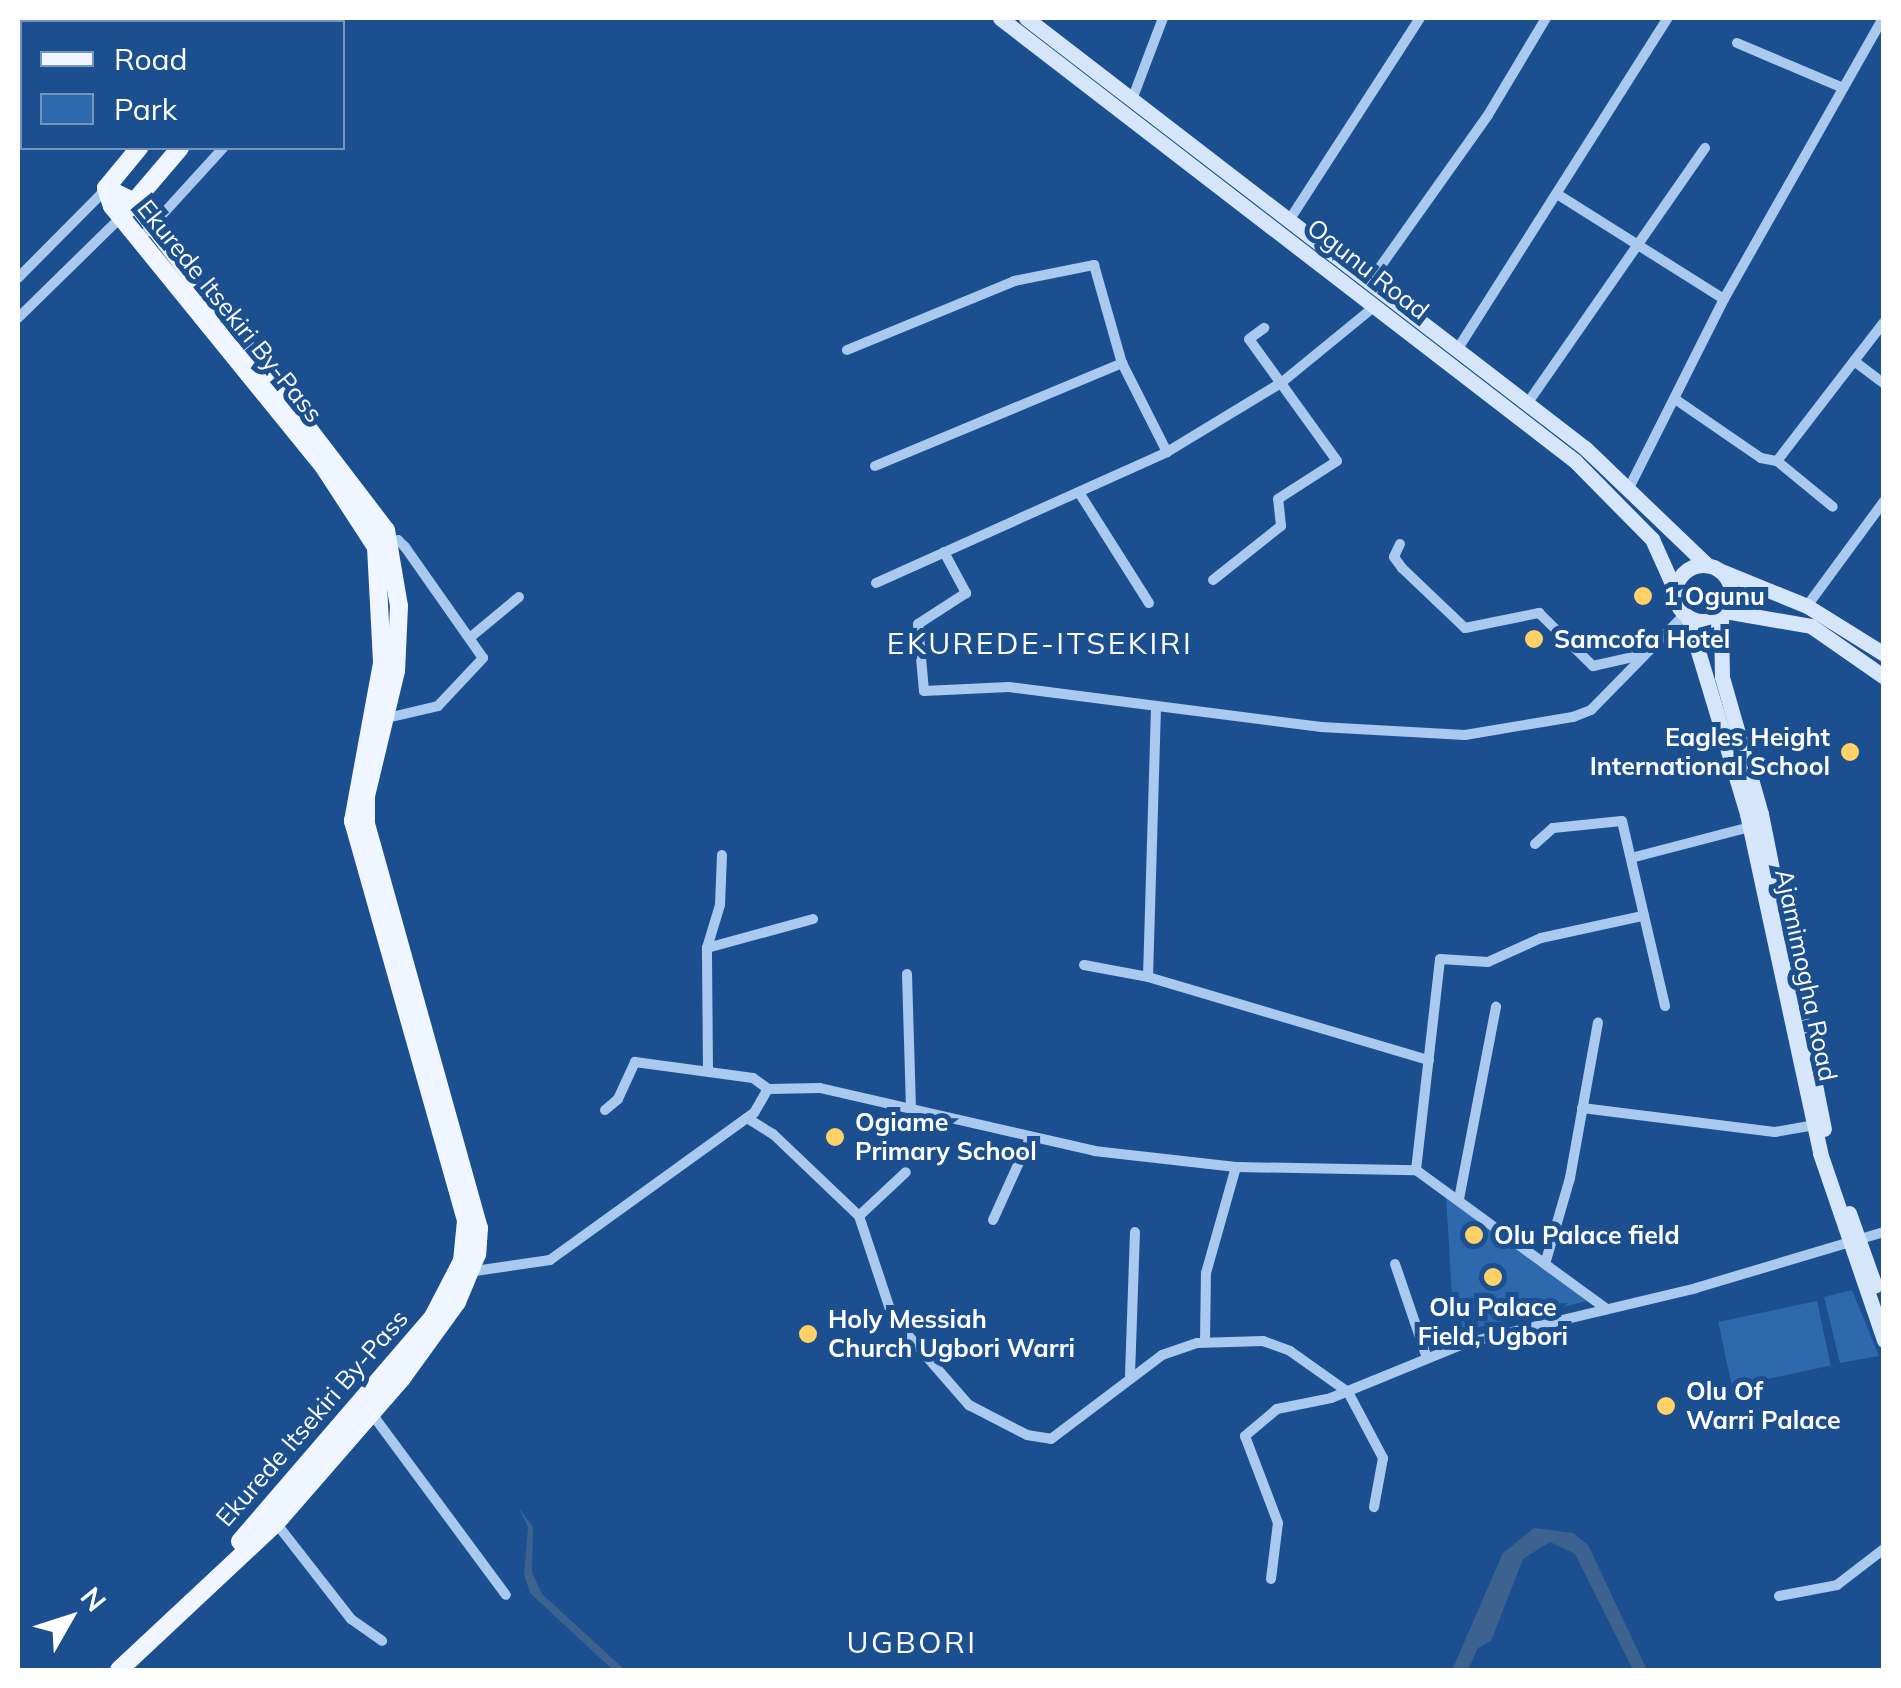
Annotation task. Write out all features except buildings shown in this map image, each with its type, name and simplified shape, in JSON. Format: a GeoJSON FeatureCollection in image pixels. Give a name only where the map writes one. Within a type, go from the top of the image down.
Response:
{"type":"FeatureCollection","features":[{"type":"Feature","properties":{"kind":"main road","name":"Ogunu Road"},"geometry":{"type":"LineString","coordinates":[[1000,18],[1241,198],[1374,307],[1457,350],[1630,488],[1713,568]]}},
{"type":"Feature","properties":{"kind":"main road","name":"Ogunu Road"},"geometry":{"type":"LineString","coordinates":[[1026,18],[1290,219],[1416,330],[1576,461],[1652,539],[1674,588]]}},
{"type":"Feature","properties":{"kind":"main road"},"geometry":{"type":"LineString","coordinates":[[106,188],[137,150]]}},
{"type":"Feature","properties":{"kind":"main road"},"geometry":{"type":"LineString","coordinates":[[121,217],[178,150]]}},
{"type":"Feature","properties":{"kind":"main road","name":"Ekurede Itsekiri By-Pass"},"geometry":{"type":"LineString","coordinates":[[106,188],[135,202],[368,501],[390,544],[399,606],[387,718],[366,796],[366,824],[471,1185],[479,1228],[435,1336],[372,1414],[276,1522],[119,1670]]}},
{"type":"Feature","properties":{"kind":"main road","name":"Ekurede Itsekiri By-Pass"},"geometry":{"type":"LineString","coordinates":[[104,1670],[316,1459],[433,1316],[464,1272],[466,1221],[353,820],[382,664],[376,546],[324,467],[121,217],[106,188]]}},
{"type":"Feature","properties":{"kind":"main road"},"geometry":{"type":"LineString","coordinates":[[1884,654],[1808,606],[1713,568],[1689,568],[1674,588],[1686,616],[1705,622],[1723,613],[1811,626],[1884,677]]}},
{"type":"Feature","properties":{"kind":"main road"},"geometry":{"type":"LineString","coordinates":[[1713,568],[1731,590],[1723,613]]}},
{"type":"Feature","properties":{"kind":"main road","name":"Ajamimogha Road"},"geometry":{"type":"LineString","coordinates":[[1723,613],[1722,677],[1761,814],[1827,1142],[1884,1340]]}},
{"type":"Feature","properties":{"kind":"main road","name":"Ajamimogha Road"},"geometry":{"type":"LineString","coordinates":[[1686,616],[1750,827],[1813,1125],[1884,1314]]}},
{"type":"Feature","properties":{"kind":"street"},"geometry":{"type":"LineString","coordinates":[[1132,96],[1164,18]]}},
{"type":"Feature","properties":{"kind":"street"},"geometry":{"type":"LineString","coordinates":[[1290,219],[1420,18]]}},
{"type":"Feature","properties":{"kind":"street"},"geometry":{"type":"LineString","coordinates":[[1368,284],[1488,114],[1546,18]]}},
{"type":"Feature","properties":{"kind":"street"},"geometry":{"type":"LineString","coordinates":[[1457,350],[1668,18]]}},
{"type":"Feature","properties":{"kind":"street"},"geometry":{"type":"LineString","coordinates":[[1630,488],[1724,299],[1883,18]]}},
{"type":"Feature","properties":{"kind":"street"},"geometry":{"type":"LineString","coordinates":[[1738,43],[1843,88]]}},
{"type":"Feature","properties":{"kind":"street"},"geometry":{"type":"LineString","coordinates":[[1527,404],[1640,247],[1705,148]]}},
{"type":"Feature","properties":{"kind":"street"},"geometry":{"type":"LineString","coordinates":[[140,239],[220,150]]}},
{"type":"Feature","properties":{"kind":"street"},"geometry":{"type":"LineString","coordinates":[[18,278],[106,188]]}},
{"type":"Feature","properties":{"kind":"street"},"geometry":{"type":"LineString","coordinates":[[1557,194],[1724,299]]}},
{"type":"Feature","properties":{"kind":"street"},"geometry":{"type":"LineString","coordinates":[[18,318],[121,217]]}},
{"type":"Feature","properties":{"kind":"street"},"geometry":{"type":"LineString","coordinates":[[847,350],[1014,282],[1088,264],[1098,273],[1122,363],[1167,452]]}},
{"type":"Feature","properties":{"kind":"street"},"geometry":{"type":"LineString","coordinates":[[876,582],[1167,452],[1281,383],[1374,307]]}},
{"type":"Feature","properties":{"kind":"street"},"geometry":{"type":"LineString","coordinates":[[1777,461],[1884,322]]}},
{"type":"Feature","properties":{"kind":"street"},"geometry":{"type":"LineString","coordinates":[[1214,580],[1281,526],[1278,499],[1337,461],[1249,340],[1264,328]]}},
{"type":"Feature","properties":{"kind":"street"},"geometry":{"type":"LineString","coordinates":[[1854,361],[1884,384]]}},
{"type":"Feature","properties":{"kind":"street"},"geometry":{"type":"LineString","coordinates":[[874,466],[1122,363]]}},
{"type":"Feature","properties":{"kind":"street"},"geometry":{"type":"LineString","coordinates":[[1675,400],[1761,458],[1777,461],[1834,507]]}},
{"type":"Feature","properties":{"kind":"street"},"geometry":{"type":"LineString","coordinates":[[1080,494],[1149,602]]}},
{"type":"Feature","properties":{"kind":"street"},"geometry":{"type":"LineString","coordinates":[[1808,606],[1884,501]]}},
{"type":"Feature","properties":{"kind":"street"},"geometry":{"type":"LineString","coordinates":[[387,718],[438,706],[483,658],[472,636],[405,547],[390,544]]}},
{"type":"Feature","properties":{"kind":"street"},"geometry":{"type":"LineString","coordinates":[[1400,544],[1394,557],[1402,568],[1464,628],[1539,613],[1594,666],[1638,656]]}},
{"type":"Feature","properties":{"kind":"street"},"geometry":{"type":"LineString","coordinates":[[944,552],[966,593],[918,624],[924,692],[1009,688],[1322,728],[1465,735],[1591,710],[1638,656],[1678,628],[1686,616]]}},
{"type":"Feature","properties":{"kind":"street"},"geometry":{"type":"LineString","coordinates":[[472,636],[519,597]]}},
{"type":"Feature","properties":{"kind":"street"},"geometry":{"type":"LineString","coordinates":[[1148,977],[1156,707]]}},
{"type":"Feature","properties":{"kind":"street"},"geometry":{"type":"LineString","coordinates":[[1535,844],[1553,828],[1618,817],[1665,1006]]}},
{"type":"Feature","properties":{"kind":"street"},"geometry":{"type":"LineString","coordinates":[[1630,858],[1750,827]]}},
{"type":"Feature","properties":{"kind":"street"},"geometry":{"type":"LineString","coordinates":[[708,1070],[708,948],[720,905],[722,855]]}},
{"type":"Feature","properties":{"kind":"street"},"geometry":{"type":"LineString","coordinates":[[1416,1170],[1443,956],[1488,962],[1542,938],[1642,916]]}},
{"type":"Feature","properties":{"kind":"street"},"geometry":{"type":"LineString","coordinates":[[708,948],[813,919]]}},
{"type":"Feature","properties":{"kind":"street"},"geometry":{"type":"LineString","coordinates":[[1084,965],[1148,977],[1428,1060]]}},
{"type":"Feature","properties":{"kind":"street"},"geometry":{"type":"LineString","coordinates":[[907,974],[911,1108]]}},
{"type":"Feature","properties":{"kind":"street"},"geometry":{"type":"LineString","coordinates":[[1459,1198],[1496,1007]]}},
{"type":"Feature","properties":{"kind":"street"},"geometry":{"type":"LineString","coordinates":[[1545,1264],[1598,1023]]}},
{"type":"Feature","properties":{"kind":"street"},"geometry":{"type":"LineString","coordinates":[[605,1110],[618,1100],[634,1062],[753,1078],[768,1089],[820,1088],[1030,1138],[1236,1167],[1416,1170],[1605,1308]]}},
{"type":"Feature","properties":{"kind":"street"},"geometry":{"type":"LineString","coordinates":[[464,1272],[550,1260],[746,1118],[768,1089]]}},
{"type":"Feature","properties":{"kind":"street"},"geometry":{"type":"LineString","coordinates":[[1582,1108],[1774,1132],[1813,1125]]}},
{"type":"Feature","properties":{"kind":"street"},"geometry":{"type":"LineString","coordinates":[[746,1118],[773,1134],[859,1216],[893,1318],[970,1405],[1044,1440],[1162,1355],[1205,1342],[1262,1341],[1290,1350],[1348,1392],[1383,1458],[1374,1507]]}},
{"type":"Feature","properties":{"kind":"street"},"geometry":{"type":"LineString","coordinates":[[992,1220],[1030,1138]]}},
{"type":"Feature","properties":{"kind":"street"},"geometry":{"type":"LineString","coordinates":[[1205,1342],[1206,1272],[1236,1167]]}},
{"type":"Feature","properties":{"kind":"street"},"geometry":{"type":"LineString","coordinates":[[859,1216],[906,1172]]}},
{"type":"Feature","properties":{"kind":"street"},"geometry":{"type":"LineString","coordinates":[[1130,1375],[1135,1232]]}},
{"type":"Feature","properties":{"kind":"street"},"geometry":{"type":"LineString","coordinates":[[1271,1579],[1278,1522],[1246,1430],[1278,1408],[1348,1392],[1428,1358],[1884,1232]]}},
{"type":"Feature","properties":{"kind":"street"},"geometry":{"type":"LineString","coordinates":[[1395,1264],[1428,1358]]}},
{"type":"Feature","properties":{"kind":"street"},"geometry":{"type":"LineString","coordinates":[[372,1414],[506,1595]]}},
{"type":"Feature","properties":{"kind":"street"},"geometry":{"type":"LineString","coordinates":[[276,1522],[351,1619],[382,1640]]}},
{"type":"Feature","properties":{"kind":"street"},"geometry":{"type":"LineString","coordinates":[[1779,1596],[1837,1584],[1884,1549]]}},
{"type":"Feature","properties":{"kind":"green space","name":"Olu Palace field"},"geometry":{"type":"Polygon","coordinates":[[[1446,1196],[1591,1300],[1463,1331],[1453,1313],[1446,1196]]]}},
{"type":"Feature","properties":{"kind":"green space"},"geometry":{"type":"Polygon","coordinates":[[[1852,1290],[1879,1356],[1840,1363],[1824,1297],[1852,1290]]]}},
{"type":"Feature","properties":{"kind":"green space"},"geometry":{"type":"Polygon","coordinates":[[[1817,1301],[1831,1366],[1732,1387],[1718,1322],[1817,1301]]]}},
{"type":"Feature","properties":{"kind":"shaded area"},"geometry":{"type":"Polygon","coordinates":[[[518,1507],[533,1527],[532,1572],[542,1594],[625,1670],[613,1670],[530,1593],[524,1574],[528,1527],[518,1507]]]}},
{"type":"Feature","properties":{"kind":"shaded area"},"geometry":{"type":"Polygon","coordinates":[[[1534,1528],[1573,1533],[1588,1545],[1647,1670],[1633,1670],[1575,1554],[1550,1542],[1523,1559],[1491,1641],[1478,1648],[1468,1670],[1452,1670],[1503,1553],[1534,1528]]]}},
{"type":"Feature","properties":{"kind":"place","name":"1 Ogunu"},"geometry":{"type":"Point","coordinates":[1643,596]}},
{"type":"Feature","properties":{"kind":"place","name":"Samcofa Hotel"},"geometry":{"type":"Point","coordinates":[1534,639]}},
{"type":"Feature","properties":{"kind":"place","name":"Eagles Height International School"},"geometry":{"type":"Point","coordinates":[1850,752]}},
{"type":"Feature","properties":{"kind":"place","name":"Ogiame Primary School"},"geometry":{"type":"Point","coordinates":[835,1137]}},
{"type":"Feature","properties":{"kind":"place","name":"Olu Palace field"},"geometry":{"type":"Point","coordinates":[1474,1235]}},
{"type":"Feature","properties":{"kind":"place","name":"Olu Palace Field, Ugbori"},"geometry":{"type":"Point","coordinates":[1493,1277]}},
{"type":"Feature","properties":{"kind":"place","name":"Holy Messiah Church Ugbori Warri"},"geometry":{"type":"Point","coordinates":[808,1334]}},
{"type":"Feature","properties":{"kind":"place","name":"Olu Of Warri Palace"},"geometry":{"type":"Point","coordinates":[1666,1406]}},
{"type":"Feature","properties":{"kind":"district","name":"EKUREDE-ITSEKIRI"},"geometry":{"type":"Point","coordinates":[1040,643]}},
{"type":"Feature","properties":{"kind":"district","name":"UGBORI"},"geometry":{"type":"Point","coordinates":[912,1642]}}]}
